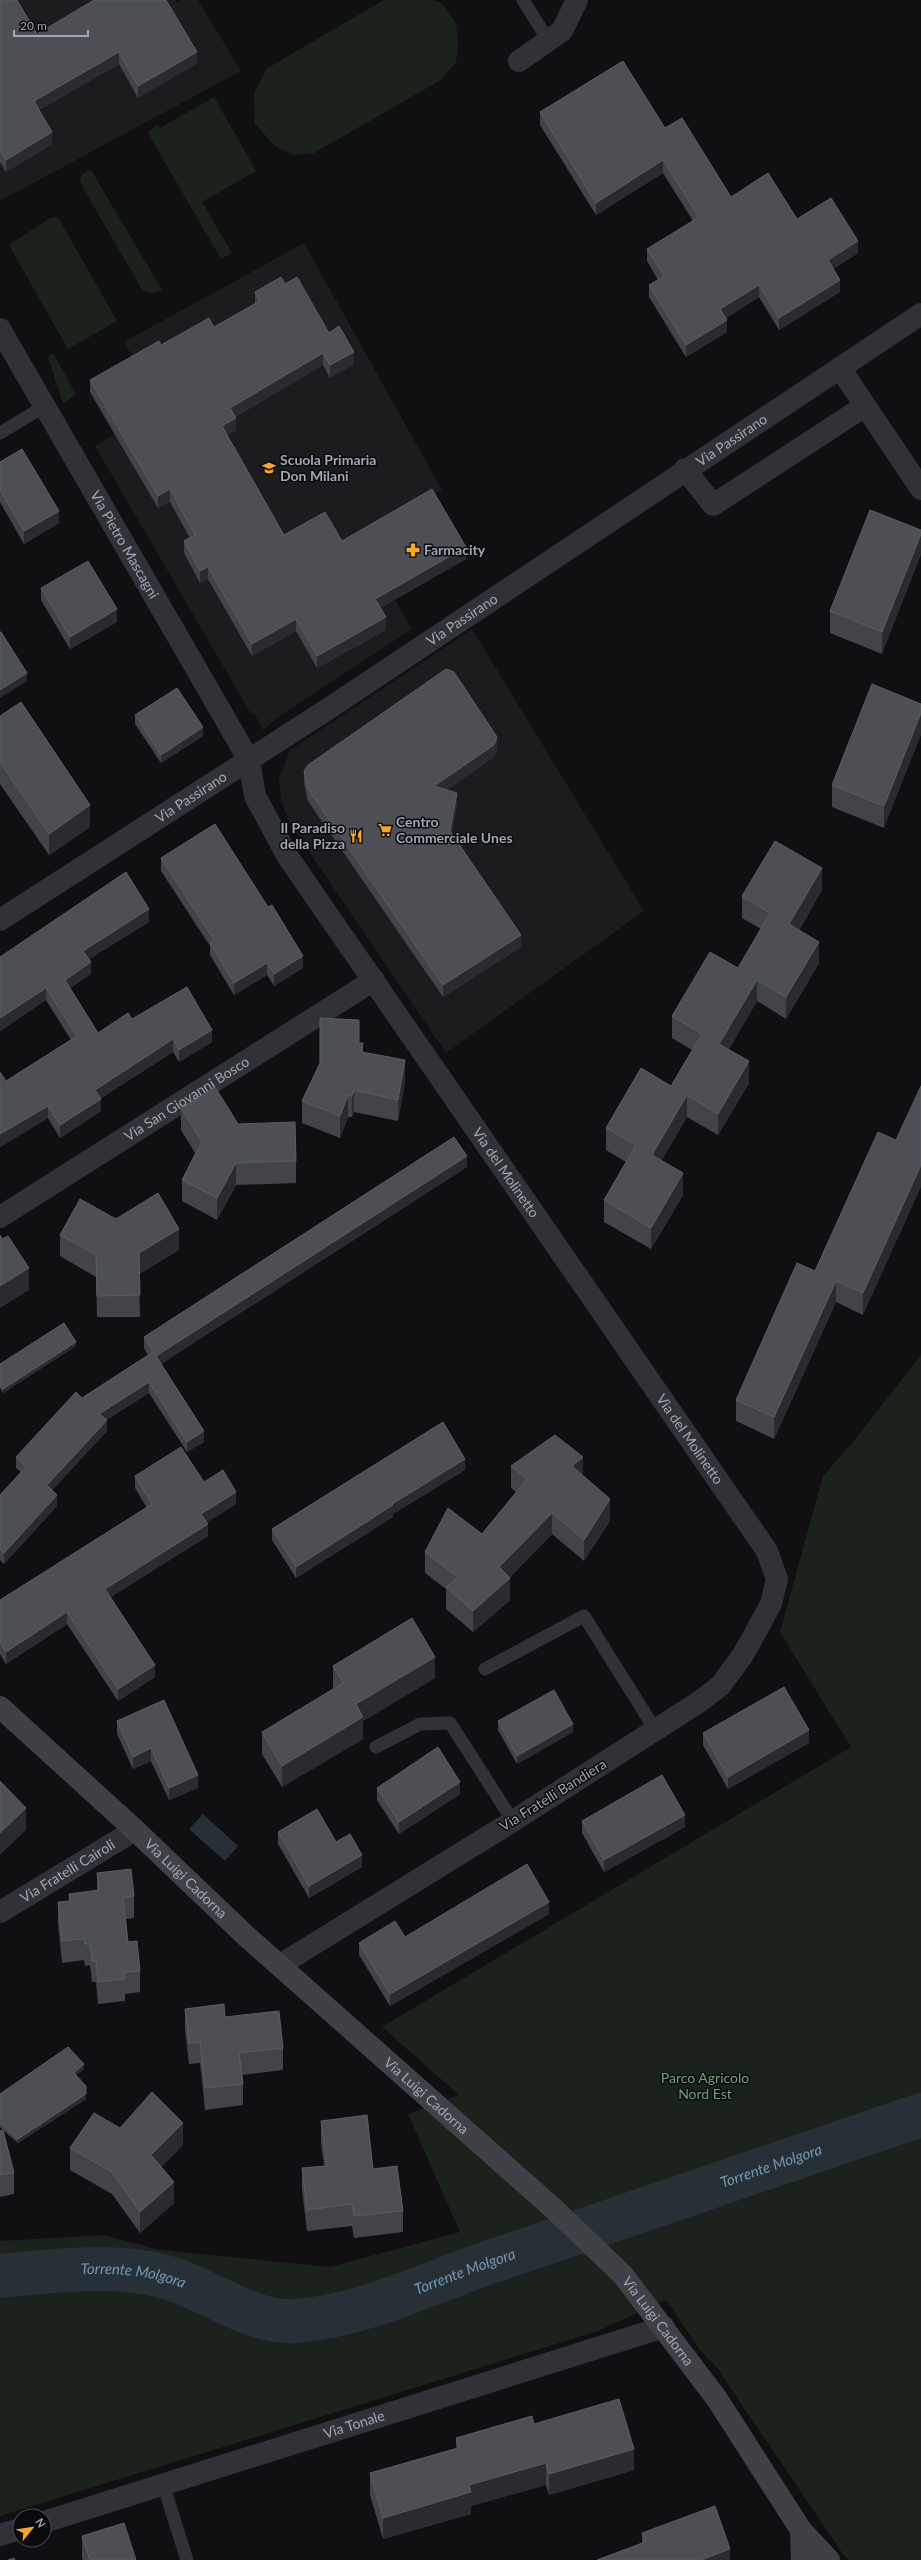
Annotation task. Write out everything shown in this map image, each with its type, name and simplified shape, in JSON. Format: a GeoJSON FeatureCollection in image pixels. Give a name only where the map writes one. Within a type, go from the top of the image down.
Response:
{"type":"FeatureCollection","features":[{"type":"Feature","properties":{"kind":"street"},"geometry":{"type":"LineString","coordinates":[[519,61],[562,31],[576,1]]}},
{"type":"Feature","properties":{"kind":"street","name":"Via Passirano"},"geometry":{"type":"LineString","coordinates":[[0,920],[249,760],[685,469],[921,314]]}},
{"type":"Feature","properties":{"kind":"street","name":"Via Pietro Mascagni"},"geometry":{"type":"LineString","coordinates":[[0,329],[249,760]]}},
{"type":"Feature","properties":{"kind":"street"},"geometry":{"type":"LineString","coordinates":[[840,368],[921,489]]}},
{"type":"Feature","properties":{"kind":"street"},"geometry":{"type":"LineString","coordinates":[[685,469],[713,505],[865,406]]}},
{"type":"Feature","properties":{"kind":"street","name":"Via del Molinetto"},"geometry":{"type":"LineString","coordinates":[[249,760],[255,796],[288,857],[767,1551],[777,1580]]}},
{"type":"Feature","properties":{"kind":"street","name":"Via San Giovanni Bosco"},"geometry":{"type":"LineString","coordinates":[[0,1217],[374,980]]}},
{"type":"Feature","properties":{"kind":"street","name":"Via Fratelli Bandiera"},"geometry":{"type":"LineString","coordinates":[[280,1965],[656,1731],[720,1686],[743,1655],[771,1604],[777,1580]]}},
{"type":"Feature","properties":{"kind":"street","name":"Via Luigi Cadorna"},"geometry":{"type":"LineString","coordinates":[[0,1707],[280,1965],[565,2219],[623,2275],[664,2327],[717,2399],[801,2530],[829,2560]]}},
{"type":"Feature","properties":{"kind":"street","name":"Via Fratelli Cairoli"},"geometry":{"type":"LineString","coordinates":[[0,1912],[135,1830]]}},
{"type":"Feature","properties":{"kind":"street","name":"Via Tonale"},"geometry":{"type":"LineString","coordinates":[[52,2519],[664,2327]]}},
{"type":"Feature","properties":{"kind":"street"},"geometry":{"type":"LineString","coordinates":[[801,2530],[802,2560]]}},
{"type":"Feature","properties":{"kind":"street"},"geometry":{"type":"LineString","coordinates":[[0,2535],[12,2531]]}},
{"type":"Feature","properties":{"kind":"lane"},"geometry":{"type":"LineString","coordinates":[[523,0],[548,40]]}},
{"type":"Feature","properties":{"kind":"lane"},"geometry":{"type":"LineString","coordinates":[[0,433],[45,406]]}},
{"type":"Feature","properties":{"kind":"lane"},"geometry":{"type":"LineString","coordinates":[[485,1669],[584,1616],[656,1731]]}},
{"type":"Feature","properties":{"kind":"lane"},"geometry":{"type":"LineString","coordinates":[[376,1747],[420,1724],[450,1723],[513,1821]]}},
{"type":"Feature","properties":{"kind":"lane"},"geometry":{"type":"LineString","coordinates":[[163,2484],[187,2560]]}},
{"type":"Feature","properties":{"kind":"shaded area"},"geometry":{"type":"Polygon","coordinates":[[[0,0],[176,0],[177,3],[181,0],[198,0],[241,71],[0,201],[0,0]]]}},
{"type":"Feature","properties":{"kind":"shaded area","name":"Scuola Primaria Don Milani"},"geometry":{"type":"Polygon","coordinates":[[[304,243],[442,490],[359,538],[412,629],[281,715],[263,730],[254,713],[251,714],[95,446],[114,434],[90,392],[137,365],[124,342],[304,243]]]}},
{"type":"Feature","properties":{"kind":"shaded area","name":"Centro Commerciale Unes"},"geometry":{"type":"Polygon","coordinates":[[[472,629],[644,911],[446,1053],[290,824],[281,801],[279,778],[290,750],[472,629]]]}},
{"type":"Feature","properties":{"kind":"shaded area"},"geometry":{"type":"Polygon","coordinates":[[[203,1814],[238,1846],[225,1861],[189,1829],[203,1814]]]}},
{"type":"Feature","properties":{"kind":"green space"},"geometry":{"type":"Polygon","coordinates":[[[384,0],[434,0],[443,4],[456,24],[458,43],[456,63],[439,81],[314,153],[294,155],[276,147],[255,124],[254,94],[266,69],[384,0]]]}},
{"type":"Feature","properties":{"kind":"green space"},"geometry":{"type":"Polygon","coordinates":[[[214,97],[256,171],[202,202],[232,253],[221,259],[148,133],[157,125],[160,128],[214,97]]]}},
{"type":"Feature","properties":{"kind":"green space"},"geometry":{"type":"Polygon","coordinates":[[[91,170],[162,290],[151,293],[142,289],[83,188],[80,180],[82,174],[91,170]]]}},
{"type":"Feature","properties":{"kind":"green space"},"geometry":{"type":"Polygon","coordinates":[[[58,217],[117,321],[68,349],[9,245],[50,218],[58,217]]]}},
{"type":"Feature","properties":{"kind":"green space"},"geometry":{"type":"Polygon","coordinates":[[[53,353],[76,394],[63,404],[48,357],[53,353]]]}},
{"type":"Feature","properties":{"kind":"green space","name":"Parco Agricolo Nord Est"},"geometry":{"type":"Polygon","coordinates":[[[921,1355],[921,2560],[850,2560],[843,2554],[717,2368],[700,2350],[666,2300],[598,2331],[26,2508],[12,2508],[12,2512],[0,2516],[0,2241],[103,2235],[160,2250],[330,2267],[460,2232],[408,2114],[459,2095],[382,2027],[851,1747],[780,1632],[823,1476],[853,1442],[921,1355]]]}},
{"type":"Feature","properties":{"kind":"building"},"geometry":{"type":"Polygon","coordinates":[[[0,0],[17,0],[37,34],[94,0],[166,0],[197,52],[138,86],[119,52],[34,101],[52,132],[6,160],[0,150],[0,0]]]}},
{"type":"Feature","properties":{"kind":"building"},"geometry":{"type":"Polygon","coordinates":[[[623,61],[665,128],[682,118],[731,197],[768,173],[797,219],[831,198],[858,241],[828,260],[840,280],[779,318],[759,285],[720,309],[727,320],[686,345],[649,285],[664,276],[647,249],[699,217],[663,160],[596,203],[540,112],[623,61]]]}},
{"type":"Feature","properties":{"kind":"building"},"geometry":{"type":"Polygon","coordinates":[[[281,277],[285,284],[297,277],[329,333],[339,326],[354,352],[330,365],[323,353],[230,408],[236,418],[222,426],[284,535],[325,512],[342,541],[432,489],[466,547],[375,599],[386,617],[317,656],[296,619],[252,644],[208,567],[200,571],[184,541],[195,535],[170,489],[158,496],[90,380],[159,341],[161,345],[209,318],[214,327],[260,301],[255,292],[281,277]]]}},
{"type":"Feature","properties":{"kind":"building"},"geometry":{"type":"Polygon","coordinates":[[[22,449],[59,511],[24,531],[0,490],[0,462],[22,449]]]}},
{"type":"Feature","properties":{"kind":"building"},"geometry":{"type":"Polygon","coordinates":[[[870,510],[921,530],[921,534],[882,632],[830,611],[870,510]]]}},
{"type":"Feature","properties":{"kind":"building"},"geometry":{"type":"Polygon","coordinates":[[[88,561],[117,609],[70,637],[41,588],[88,561]]]}},
{"type":"Feature","properties":{"kind":"building"},"geometry":{"type":"Polygon","coordinates":[[[0,632],[27,673],[0,690],[0,632]]]}},
{"type":"Feature","properties":{"kind":"building","name":"Centro Commerciale Unes"},"geometry":{"type":"Polygon","coordinates":[[[446,669],[454,672],[497,737],[494,745],[434,786],[457,793],[450,831],[521,935],[443,985],[308,789],[304,771],[308,765],[446,669]]]}},
{"type":"Feature","properties":{"kind":"building"},"geometry":{"type":"Polygon","coordinates":[[[872,684],[921,704],[921,713],[884,806],[832,785],[872,684]]]}},
{"type":"Feature","properties":{"kind":"building"},"geometry":{"type":"Polygon","coordinates":[[[177,688],[203,727],[161,755],[135,715],[177,688]]]}},
{"type":"Feature","properties":{"kind":"building"},"geometry":{"type":"Polygon","coordinates":[[[21,702],[90,805],[49,834],[0,762],[0,716],[21,702]]]}},
{"type":"Feature","properties":{"kind":"building"},"geometry":{"type":"Polygon","coordinates":[[[215,824],[268,907],[272,905],[303,956],[274,974],[267,963],[234,983],[210,943],[214,940],[161,858],[215,824]]]}},
{"type":"Feature","properties":{"kind":"building"},"geometry":{"type":"Polygon","coordinates":[[[775,841],[822,868],[789,924],[819,942],[786,997],[757,980],[719,1044],[749,1061],[718,1114],[687,1095],[652,1155],[683,1173],[651,1228],[604,1200],[636,1145],[606,1128],[641,1068],[671,1086],[702,1034],[672,1016],[710,952],[738,968],[770,913],[742,896],[775,841]]]}},
{"type":"Feature","properties":{"kind":"building"},"geometry":{"type":"Polygon","coordinates":[[[126,872],[149,909],[83,951],[91,962],[65,980],[98,1033],[128,1013],[132,1019],[187,987],[212,1030],[179,1050],[173,1039],[95,1090],[101,1099],[60,1125],[48,1106],[0,1134],[0,1072],[6,1081],[77,1036],[46,988],[0,1018],[0,957],[126,872]]]}},
{"type":"Feature","properties":{"kind":"building"},"geometry":{"type":"Polygon","coordinates":[[[320,1018],[359,1020],[359,1043],[363,1043],[362,1052],[405,1060],[398,1100],[354,1090],[352,1096],[348,1095],[340,1116],[302,1101],[320,1063],[320,1018]]]}},
{"type":"Feature","properties":{"kind":"building"},"geometry":{"type":"Polygon","coordinates":[[[921,1086],[921,1165],[863,1293],[836,1281],[774,1417],[736,1400],[797,1263],[815,1271],[878,1132],[896,1140],[921,1086]]]}},
{"type":"Feature","properties":{"kind":"building"},"geometry":{"type":"Polygon","coordinates":[[[215,1087],[238,1124],[295,1122],[296,1161],[236,1163],[217,1198],[182,1180],[202,1142],[181,1108],[215,1087]]]}},
{"type":"Feature","properties":{"kind":"building"},"geometry":{"type":"Polygon","coordinates":[[[454,1137],[467,1156],[156,1356],[204,1431],[187,1442],[149,1382],[99,1414],[107,1420],[47,1485],[57,1495],[4,1553],[0,1549],[0,1495],[26,1467],[16,1457],[76,1392],[82,1398],[153,1352],[144,1337],[454,1137]]]}},
{"type":"Feature","properties":{"kind":"building"},"geometry":{"type":"Polygon","coordinates":[[[158,1193],[179,1229],[139,1253],[140,1295],[97,1296],[96,1255],[60,1235],[80,1199],[116,1219],[158,1193]]]}},
{"type":"Feature","properties":{"kind":"building"},"geometry":{"type":"Polygon","coordinates":[[[0,1235],[2,1239],[8,1236],[29,1268],[0,1286],[0,1235]]]}},
{"type":"Feature","properties":{"kind":"building"},"geometry":{"type":"Polygon","coordinates":[[[64,1323],[76,1342],[3,1389],[0,1384],[0,1364],[64,1323]]]}},
{"type":"Feature","properties":{"kind":"building"},"geometry":{"type":"Polygon","coordinates":[[[443,1422],[465,1459],[392,1504],[393,1505],[296,1567],[272,1529],[443,1422]]]}},
{"type":"Feature","properties":{"kind":"building"},"geometry":{"type":"Polygon","coordinates":[[[555,1435],[583,1457],[572,1466],[610,1499],[584,1540],[552,1513],[499,1567],[510,1578],[473,1611],[446,1587],[458,1577],[425,1552],[448,1508],[482,1534],[527,1479],[511,1466],[555,1435]]]}},
{"type":"Feature","properties":{"kind":"building"},"geometry":{"type":"Polygon","coordinates":[[[181,1447],[204,1482],[223,1470],[236,1492],[201,1514],[208,1524],[105,1589],[155,1665],[118,1689],[67,1612],[6,1652],[0,1642],[0,1600],[152,1504],[135,1476],[181,1447]]]}},
{"type":"Feature","properties":{"kind":"building"},"geometry":{"type":"Polygon","coordinates":[[[412,1618],[435,1657],[356,1704],[363,1717],[282,1766],[262,1732],[343,1683],[333,1666],[412,1618]]]}},
{"type":"Feature","properties":{"kind":"building"},"geometry":{"type":"Polygon","coordinates":[[[784,1687],[809,1730],[728,1777],[703,1733],[784,1687]]]}},
{"type":"Feature","properties":{"kind":"building"},"geometry":{"type":"Polygon","coordinates":[[[554,1690],[573,1724],[517,1756],[498,1721],[554,1690]]]}},
{"type":"Feature","properties":{"kind":"building"},"geometry":{"type":"Polygon","coordinates":[[[164,1700],[198,1775],[169,1788],[151,1748],[133,1757],[117,1721],[164,1700]]]}},
{"type":"Feature","properties":{"kind":"building"},"geometry":{"type":"Polygon","coordinates":[[[438,1747],[460,1782],[399,1822],[377,1788],[438,1747]]]}},
{"type":"Feature","properties":{"kind":"building"},"geometry":{"type":"Polygon","coordinates":[[[662,1775],[685,1815],[604,1860],[582,1821],[662,1775]]]}},
{"type":"Feature","properties":{"kind":"building"},"geometry":{"type":"Polygon","coordinates":[[[0,1781],[26,1808],[0,1833],[0,1781]]]}},
{"type":"Feature","properties":{"kind":"building"},"geometry":{"type":"Polygon","coordinates":[[[317,1809],[336,1842],[350,1834],[362,1855],[309,1886],[278,1832],[317,1809]]]}},
{"type":"Feature","properties":{"kind":"building"},"geometry":{"type":"Polygon","coordinates":[[[527,1864],[549,1902],[390,1994],[359,1943],[395,1921],[405,1937],[527,1864]]]}},
{"type":"Feature","properties":{"kind":"building"},"geometry":{"type":"Polygon","coordinates":[[[131,1869],[134,1896],[123,1898],[128,1942],[137,1941],[140,1971],[124,1972],[125,1979],[98,1982],[96,1961],[92,1961],[90,1944],[85,1944],[84,1939],[62,1941],[58,1902],[70,1901],[69,1894],[99,1890],[97,1873],[131,1869]]]}},
{"type":"Feature","properties":{"kind":"building"},"geometry":{"type":"Polygon","coordinates":[[[224,2004],[225,2017],[279,2011],[283,2048],[239,2053],[243,2084],[205,2088],[200,2042],[189,2043],[185,2009],[224,2004]]]}},
{"type":"Feature","properties":{"kind":"building"},"geometry":{"type":"Polygon","coordinates":[[[68,2047],[84,2064],[74,2073],[86,2086],[86,2094],[18,2139],[0,2123],[0,2094],[68,2047]]]}},
{"type":"Feature","properties":{"kind":"building"},"geometry":{"type":"Polygon","coordinates":[[[152,2092],[183,2123],[151,2155],[174,2182],[140,2212],[112,2172],[70,2148],[94,2113],[120,2128],[152,2092]]]}},
{"type":"Feature","properties":{"kind":"building"},"geometry":{"type":"Polygon","coordinates":[[[367,2115],[373,2169],[397,2166],[403,2211],[354,2216],[352,2204],[307,2210],[302,2168],[327,2166],[321,2121],[367,2115]]]}},
{"type":"Feature","properties":{"kind":"building"},"geometry":{"type":"Polygon","coordinates":[[[3,2130],[14,2173],[0,2175],[0,2131],[3,2130]]]}},
{"type":"Feature","properties":{"kind":"building"},"geometry":{"type":"Polygon","coordinates":[[[619,2399],[634,2449],[549,2474],[546,2463],[469,2485],[471,2492],[383,2518],[370,2473],[459,2448],[456,2438],[532,2416],[534,2424],[619,2399]]]}},
{"type":"Feature","properties":{"kind":"building"},"geometry":{"type":"Polygon","coordinates":[[[715,2506],[730,2549],[701,2560],[597,2560],[645,2542],[642,2533],[715,2506]]]}},
{"type":"Feature","properties":{"kind":"building"},"geometry":{"type":"Polygon","coordinates":[[[124,2523],[136,2560],[90,2560],[82,2536],[124,2523]]]}},
{"type":"Feature","properties":{"kind":"waterway","name":"Torrente Molgora"},"geometry":{"type":"LineString","coordinates":[[0,2276],[63,2270],[128,2270],[149,2273],[184,2283],[247,2312],[279,2321],[323,2318],[374,2305],[499,2259],[921,2115]]}},
{"type":"Feature","properties":{"kind":"place","name":"Scuola Primaria Don Milani"},"geometry":{"type":"Point","coordinates":[269,468]}},
{"type":"Feature","properties":{"kind":"place","name":"Farmacity"},"geometry":{"type":"Point","coordinates":[413,550]}},
{"type":"Feature","properties":{"kind":"place","name":"Centro Commerciale Unes"},"geometry":{"type":"Point","coordinates":[385,830]}},
{"type":"Feature","properties":{"kind":"place","name":"Il Paradiso della Pizza"},"geometry":{"type":"Point","coordinates":[356,836]}}]}
